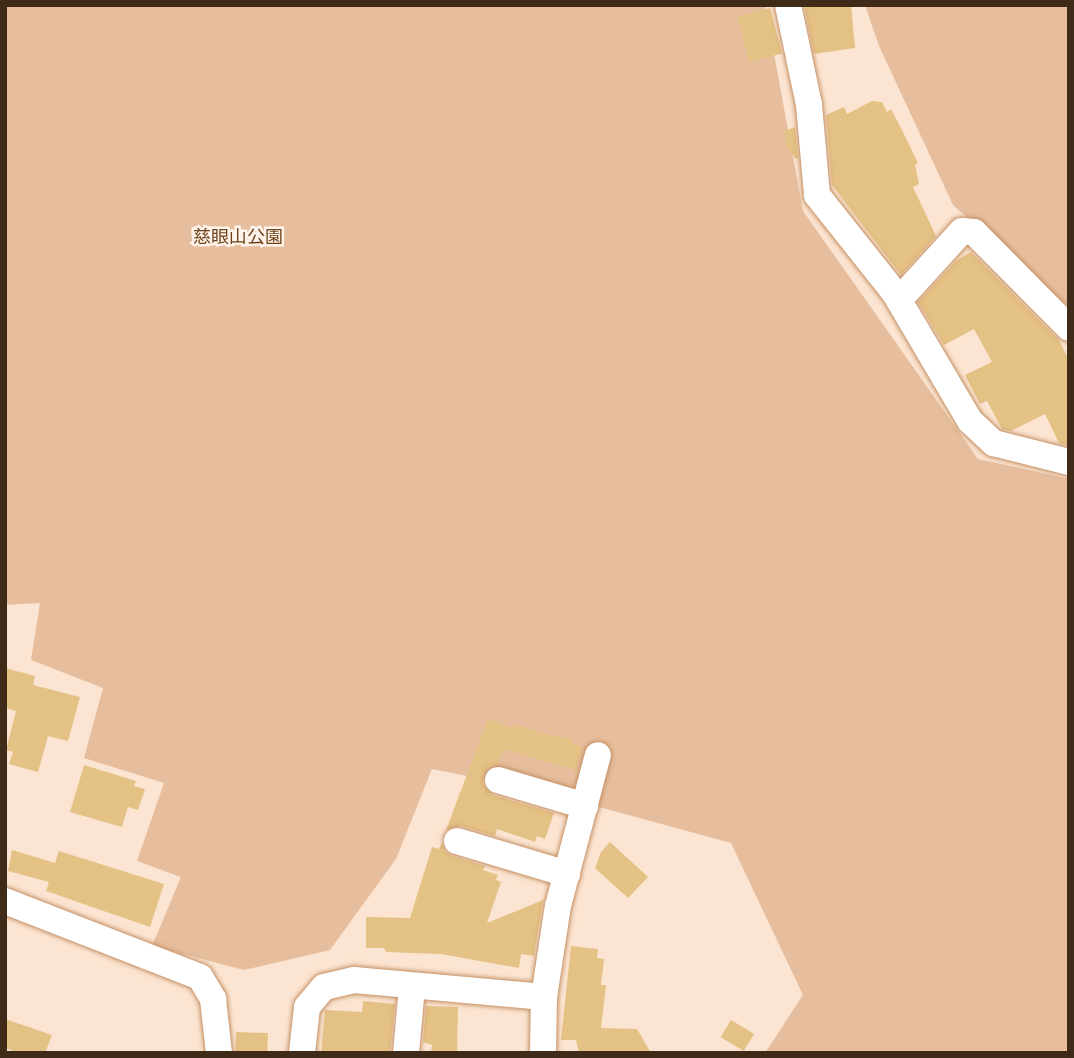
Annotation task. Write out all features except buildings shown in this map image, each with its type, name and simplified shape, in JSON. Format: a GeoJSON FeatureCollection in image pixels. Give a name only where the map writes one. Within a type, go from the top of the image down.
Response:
{"type":"FeatureCollection","features":[{"type":"Feature","properties":{"kind":"street"},"geometry":{"type":"LineString","coordinates":[[788,5],[809,105],[817,195],[899,300],[970,421],[994,443],[1069,462]]}},
{"type":"Feature","properties":{"kind":"street"},"geometry":{"type":"LineString","coordinates":[[899,300],[962,231],[974,232],[1069,328]]}},
{"type":"Feature","properties":{"kind":"street"},"geometry":{"type":"LineString","coordinates":[[543,1053],[544,997],[558,906],[598,755]]}},
{"type":"Feature","properties":{"kind":"street"},"geometry":{"type":"LineString","coordinates":[[498,780],[584,806]]}},
{"type":"Feature","properties":{"kind":"street"},"geometry":{"type":"LineString","coordinates":[[457,841],[567,874]]}},
{"type":"Feature","properties":{"kind":"street"},"geometry":{"type":"LineString","coordinates":[[5,901],[200,977],[213,999],[219,1053]]}},
{"type":"Feature","properties":{"kind":"street"},"geometry":{"type":"LineString","coordinates":[[302,1053],[307,1007],[324,986],[354,980],[544,997]]}},
{"type":"Feature","properties":{"kind":"street"},"geometry":{"type":"LineString","coordinates":[[406,1053],[412,987]]}},
{"type":"Feature","properties":{"kind":"green space","name":"慈眼山公園"},"geometry":{"type":"Polygon","coordinates":[[[5,5],[765,5],[803,211],[978,459],[1069,479],[1069,1053],[765,1053],[803,995],[731,843],[537,790],[432,769],[396,859],[330,950],[244,970],[152,946],[181,877],[137,861],[164,783],[84,758],[103,688],[31,660],[40,603],[5,605],[5,5]]]}},
{"type":"Feature","properties":{"kind":"green space"},"geometry":{"type":"Polygon","coordinates":[[[865,5],[1069,5],[1069,307],[953,205],[879,46],[865,5]]]}}]}
